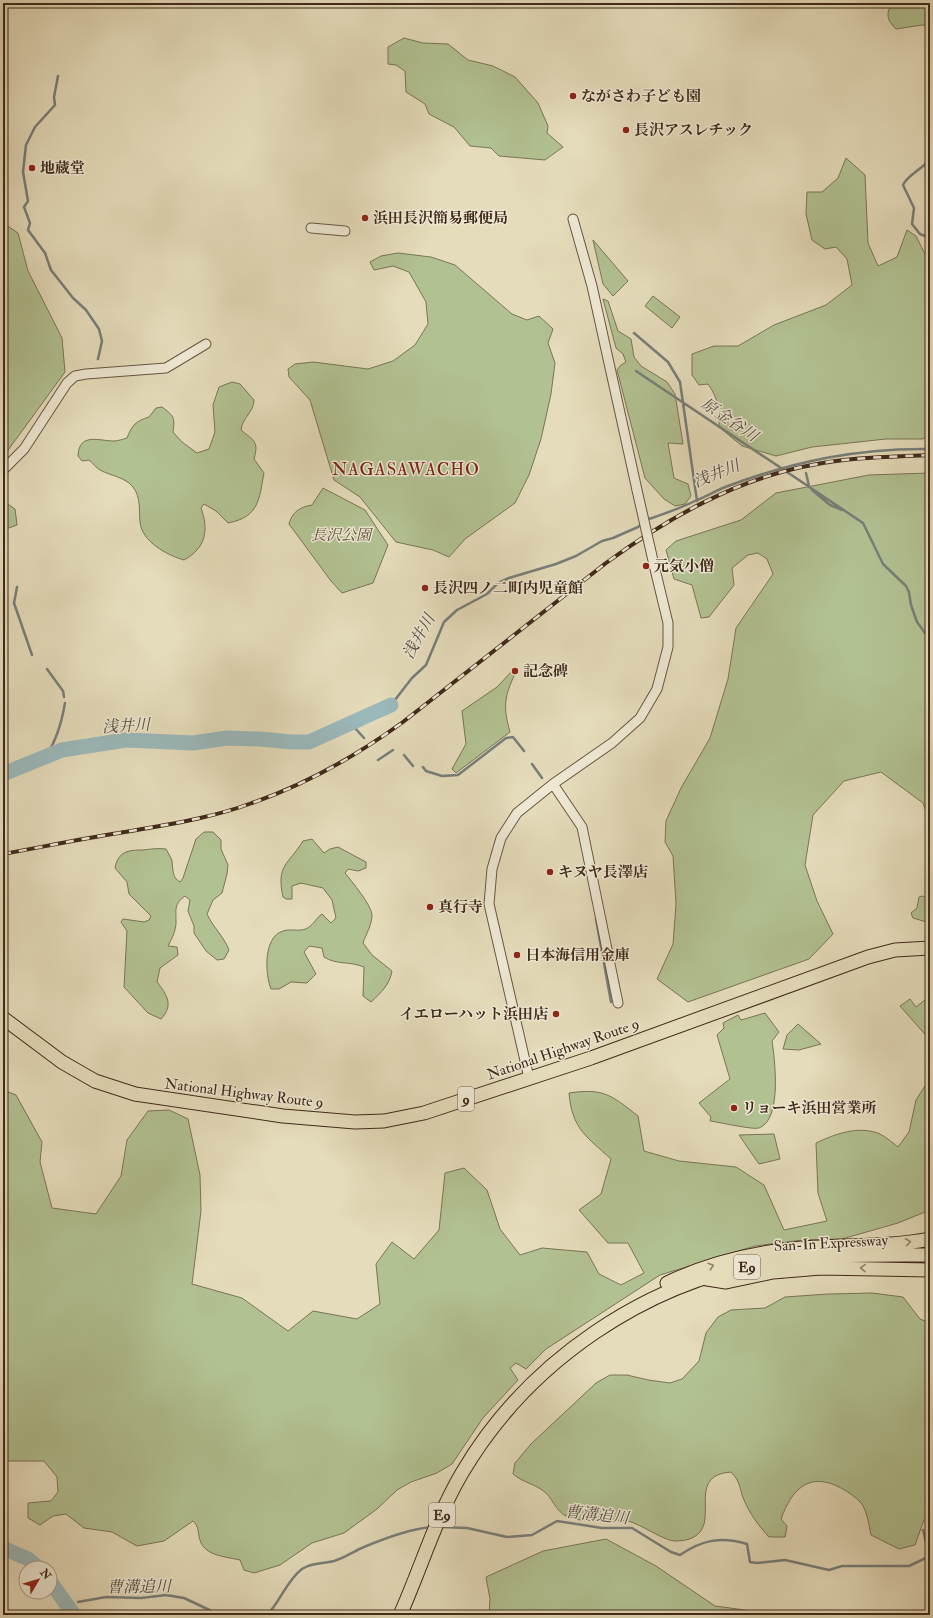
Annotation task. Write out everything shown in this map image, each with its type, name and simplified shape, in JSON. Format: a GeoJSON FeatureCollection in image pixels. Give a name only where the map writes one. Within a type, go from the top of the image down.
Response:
{"type":"FeatureCollection","features":[{"type":"Feature","properties":{"kind":"highway","name":"National Highway Route 9"},"geometry":{"type":"LineString","coordinates":[[3,1018],[62,1062],[95,1081],[112,1088],[135,1094],[282,1116],[355,1122],[384,1121],[424,1113],[529,1078],[868,957],[895,950],[930,948]]}},
{"type":"Feature","properties":{"kind":"highway"},"geometry":{"type":"LineString","coordinates":[[582,1342],[603,1321],[658,1288],[698,1270],[718,1264],[774,1251],[876,1245],[930,1238]]}},
{"type":"Feature","properties":{"kind":"highway","name":"San-In Expressway"},"geometry":{"type":"LineString","coordinates":[[400,1615],[424,1556],[461,1475],[488,1435],[519,1398],[541,1376],[582,1342],[634,1309],[672,1290],[703,1278],[751,1266],[797,1258],[930,1255]]}},
{"type":"Feature","properties":{"kind":"highway"},"geometry":{"type":"LineString","coordinates":[[703,1278],[726,1282],[773,1272],[821,1268],[930,1270]]}},
{"type":"Feature","properties":{"kind":"street"},"geometry":{"type":"LineString","coordinates":[[529,1078],[489,904],[491,876],[500,838],[517,813],[552,784],[612,743],[640,718],[657,690],[664,668],[668,641],[668,623],[592,286],[574,219]]}},
{"type":"Feature","properties":{"kind":"street"},"geometry":{"type":"LineString","coordinates":[[311,228],[345,231]]}},
{"type":"Feature","properties":{"kind":"street"},"geometry":{"type":"LineString","coordinates":[[3,470],[24,449],[68,382],[75,376],[166,368],[206,344]]}},
{"type":"Feature","properties":{"kind":"street"},"geometry":{"type":"LineString","coordinates":[[552,784],[582,827],[618,1003]]}},
{"type":"Feature","properties":{"kind":"green space"},"geometry":{"type":"Polygon","coordinates":[[[900,3],[930,3],[930,26],[922,25],[896,29],[889,20],[888,12],[889,9],[900,3]]]}},
{"type":"Feature","properties":{"kind":"green space"},"geometry":{"type":"Polygon","coordinates":[[[404,38],[423,43],[448,44],[468,60],[493,66],[515,77],[538,103],[548,126],[547,133],[563,147],[545,160],[499,156],[491,148],[470,146],[454,127],[429,114],[425,104],[406,92],[405,71],[396,65],[388,64],[388,47],[404,38]]]}},
{"type":"Feature","properties":{"kind":"green space"},"geometry":{"type":"Polygon","coordinates":[[[846,158],[865,175],[868,243],[878,266],[897,257],[907,230],[916,236],[930,264],[930,433],[923,439],[886,439],[812,447],[776,456],[742,446],[719,427],[719,410],[714,394],[708,384],[699,385],[692,375],[692,354],[714,346],[738,346],[774,325],[826,305],[852,285],[847,259],[836,247],[825,249],[812,240],[806,214],[807,192],[822,192],[838,178],[846,158]]]}},
{"type":"Feature","properties":{"kind":"green space"},"geometry":{"type":"Polygon","coordinates":[[[3,223],[18,233],[28,271],[62,338],[65,372],[3,457],[3,223]]]}},
{"type":"Feature","properties":{"kind":"green space"},"geometry":{"type":"Polygon","coordinates":[[[593,240],[628,281],[613,296],[603,284],[593,240]]]}},
{"type":"Feature","properties":{"kind":"green space"},"geometry":{"type":"Polygon","coordinates":[[[398,253],[431,257],[455,265],[512,314],[527,320],[539,316],[553,329],[548,343],[555,363],[551,394],[541,439],[529,475],[515,503],[465,539],[449,557],[433,550],[396,542],[360,497],[334,480],[310,400],[289,377],[288,369],[295,364],[313,362],[368,369],[393,361],[415,345],[428,324],[426,302],[409,272],[393,266],[374,270],[370,262],[381,256],[398,253]]]}},
{"type":"Feature","properties":{"kind":"green space"},"geometry":{"type":"Polygon","coordinates":[[[653,296],[680,317],[672,328],[645,306],[653,296]]]}},
{"type":"Feature","properties":{"kind":"green space"},"geometry":{"type":"Polygon","coordinates":[[[603,299],[608,301],[618,331],[631,339],[634,357],[641,366],[667,382],[675,394],[683,444],[668,443],[674,478],[688,484],[691,496],[685,504],[675,506],[664,499],[645,478],[617,370],[626,362],[623,354],[616,348],[603,299]]]}},
{"type":"Feature","properties":{"kind":"green space"},"geometry":{"type":"Polygon","coordinates":[[[232,382],[240,384],[254,400],[252,408],[243,422],[241,430],[256,445],[254,459],[264,473],[259,499],[252,512],[238,520],[228,523],[216,511],[204,504],[201,508],[205,524],[204,538],[197,550],[184,560],[170,555],[156,547],[145,536],[140,522],[137,495],[133,487],[126,481],[99,469],[89,460],[82,461],[78,456],[79,448],[86,441],[96,439],[114,441],[127,438],[135,424],[149,417],[156,408],[162,407],[173,417],[173,432],[182,442],[197,453],[209,449],[215,432],[213,405],[219,387],[232,382]]]}},
{"type":"Feature","properties":{"kind":"green space"},"geometry":{"type":"Polygon","coordinates":[[[930,473],[930,823],[923,803],[881,772],[844,781],[813,815],[805,865],[817,901],[833,934],[809,959],[688,1002],[657,979],[673,944],[676,904],[673,856],[665,842],[666,821],[681,788],[710,738],[728,679],[736,628],[773,574],[767,559],[758,553],[748,555],[732,568],[734,585],[709,617],[701,618],[692,585],[674,579],[666,550],[676,541],[741,520],[776,493],[869,475],[930,473]]]}},
{"type":"Feature","properties":{"kind":"green space","name":"長沢公園"},"geometry":{"type":"Polygon","coordinates":[[[323,488],[365,510],[388,545],[373,583],[342,593],[331,581],[289,524],[294,513],[304,507],[312,505],[323,488]]]}},
{"type":"Feature","properties":{"kind":"green space"},"geometry":{"type":"Polygon","coordinates":[[[3,501],[15,509],[17,525],[3,530],[3,501]]]}},
{"type":"Feature","properties":{"kind":"green space"},"geometry":{"type":"Polygon","coordinates":[[[513,670],[515,674],[506,702],[506,716],[510,732],[456,773],[452,769],[466,744],[462,711],[497,687],[513,670]]]}},
{"type":"Feature","properties":{"kind":"green space"},"geometry":{"type":"Polygon","coordinates":[[[204,832],[213,832],[221,840],[221,849],[228,865],[222,893],[213,900],[207,914],[229,950],[224,959],[217,960],[206,951],[194,933],[194,926],[188,911],[190,900],[185,896],[181,899],[176,907],[174,934],[168,946],[177,947],[178,955],[160,968],[157,982],[164,991],[168,1000],[167,1009],[161,1019],[148,1013],[124,987],[127,931],[121,922],[123,919],[144,922],[149,920],[151,916],[129,894],[127,882],[115,868],[116,862],[121,855],[129,851],[166,849],[172,861],[174,876],[180,882],[183,878],[196,839],[204,832]]]}},
{"type":"Feature","properties":{"kind":"green space"},"geometry":{"type":"Polygon","coordinates":[[[312,839],[324,853],[330,849],[338,847],[366,862],[366,868],[358,871],[348,869],[345,873],[361,893],[371,910],[371,922],[363,943],[372,955],[392,971],[391,976],[382,992],[371,1002],[363,996],[364,967],[333,961],[324,957],[322,948],[309,946],[304,952],[316,974],[307,983],[291,982],[279,989],[271,989],[267,957],[272,940],[276,935],[286,930],[306,929],[322,914],[331,923],[336,918],[332,900],[323,888],[301,883],[292,886],[292,899],[286,899],[283,897],[281,878],[285,866],[303,841],[312,839]]]}},
{"type":"Feature","properties":{"kind":"green space"},"geometry":{"type":"Polygon","coordinates":[[[919,897],[926,897],[926,906],[930,906],[930,923],[913,918],[911,913],[917,908],[919,897]]]}},
{"type":"Feature","properties":{"kind":"green space"},"geometry":{"type":"Polygon","coordinates":[[[930,985],[930,1040],[900,1006],[910,999],[916,1007],[926,999],[930,985]]]}},
{"type":"Feature","properties":{"kind":"green space"},"geometry":{"type":"Polygon","coordinates":[[[765,1013],[779,1032],[772,1041],[775,1089],[771,1114],[766,1123],[759,1128],[743,1127],[710,1121],[711,1117],[699,1103],[730,1079],[717,1035],[724,1028],[723,1023],[738,1015],[741,1020],[765,1013]]]}},
{"type":"Feature","properties":{"kind":"green space"},"geometry":{"type":"Polygon","coordinates":[[[798,1024],[821,1044],[799,1050],[783,1049],[787,1035],[798,1024]]]}},
{"type":"Feature","properties":{"kind":"green space"},"geometry":{"type":"Polygon","coordinates":[[[930,1078],[930,1210],[898,1223],[842,1239],[803,1240],[755,1246],[660,1275],[546,1349],[526,1369],[516,1363],[510,1368],[518,1380],[483,1418],[452,1464],[437,1473],[411,1482],[397,1490],[377,1509],[344,1533],[312,1543],[280,1565],[254,1573],[244,1570],[240,1560],[214,1554],[204,1548],[201,1543],[197,1526],[193,1521],[164,1541],[137,1546],[112,1532],[84,1528],[66,1514],[53,1516],[40,1525],[28,1518],[28,1503],[51,1501],[58,1492],[57,1477],[44,1461],[3,1461],[3,1090],[16,1095],[42,1142],[40,1162],[52,1208],[96,1214],[121,1176],[127,1140],[148,1111],[169,1110],[188,1119],[200,1175],[201,1211],[192,1284],[242,1298],[288,1331],[313,1311],[357,1319],[380,1304],[376,1264],[392,1242],[414,1259],[439,1230],[445,1173],[464,1168],[487,1190],[500,1229],[520,1255],[542,1248],[587,1252],[599,1274],[621,1285],[644,1273],[628,1243],[608,1243],[579,1210],[601,1194],[611,1159],[588,1138],[577,1124],[573,1115],[569,1093],[599,1093],[614,1098],[629,1109],[638,1116],[644,1151],[679,1161],[736,1167],[764,1185],[784,1230],[827,1221],[818,1193],[816,1143],[839,1134],[864,1130],[880,1134],[898,1147],[909,1132],[916,1100],[930,1078]]]}},
{"type":"Feature","properties":{"kind":"green space"},"geometry":{"type":"Polygon","coordinates":[[[774,1134],[780,1159],[759,1164],[739,1135],[774,1134]]]}},
{"type":"Feature","properties":{"kind":"green space"},"geometry":{"type":"Polygon","coordinates":[[[872,1293],[903,1297],[920,1319],[930,1323],[930,1517],[924,1520],[915,1545],[899,1549],[871,1535],[866,1514],[861,1503],[841,1488],[830,1483],[820,1481],[811,1482],[803,1486],[796,1492],[785,1508],[781,1519],[787,1526],[785,1537],[769,1537],[749,1510],[738,1482],[731,1472],[718,1475],[711,1480],[707,1488],[705,1496],[704,1524],[700,1532],[689,1539],[675,1541],[628,1521],[588,1521],[571,1518],[564,1515],[559,1510],[547,1494],[513,1474],[515,1463],[531,1444],[596,1383],[610,1375],[627,1375],[670,1383],[682,1379],[699,1361],[706,1333],[718,1317],[731,1310],[765,1308],[785,1297],[872,1293]]]}},
{"type":"Feature","properties":{"kind":"green space"},"geometry":{"type":"Polygon","coordinates":[[[606,1539],[656,1566],[715,1606],[782,1615],[489,1615],[490,1599],[486,1577],[543,1551],[606,1539]]]}},
{"type":"Feature","properties":{"kind":"waterway"},"geometry":{"type":"LineString","coordinates":[[58,76],[54,97],[55,105],[35,127],[26,145],[23,172],[28,201],[24,207],[30,223],[28,230],[45,253],[51,270],[73,298],[86,310],[99,329],[102,341],[98,359]]}},
{"type":"Feature","properties":{"kind":"waterway","name":"浅井川"},"geometry":{"type":"LineString","coordinates":[[930,159],[924,166],[908,178],[903,185],[914,208],[912,224],[920,234],[930,238]]}},
{"type":"Feature","properties":{"kind":"waterway"},"geometry":{"type":"LineString","coordinates":[[634,333],[668,362],[680,382],[697,501]]}},
{"type":"Feature","properties":{"kind":"waterway","name":"原金谷川"},"geometry":{"type":"LineString","coordinates":[[636,371],[863,523],[883,564],[906,586],[917,622],[930,640]]}},
{"type":"Feature","properties":{"kind":"waterway","name":"浅井川"},"geometry":{"type":"LineString","coordinates":[[646,520],[679,508],[728,486],[802,463],[877,451],[930,449]]}},
{"type":"Feature","properties":{"kind":"waterway","name":"原金谷川"},"geometry":{"type":"LineString","coordinates":[[806,473],[809,486]]}},
{"type":"Feature","properties":{"kind":"waterway","name":"原金谷川"},"geometry":{"type":"LineString","coordinates":[[812,490],[830,505],[842,510]]}},
{"type":"Feature","properties":{"kind":"waterway","name":"浅井川"},"geometry":{"type":"LineString","coordinates":[[391,705],[412,678],[426,665],[444,622],[457,610],[487,594],[498,583],[576,556],[602,541],[613,538],[638,527],[643,523]]}},
{"type":"Feature","properties":{"kind":"waterway"},"geometry":{"type":"LineString","coordinates":[[17,587],[14,603],[32,655]]}},
{"type":"Feature","properties":{"kind":"waterway"},"geometry":{"type":"LineString","coordinates":[[47,669],[63,691],[64,697]]}},
{"type":"Feature","properties":{"kind":"waterway"},"geometry":{"type":"LineString","coordinates":[[46,756],[58,731],[65,703]]}},
{"type":"Feature","properties":{"kind":"waterway","name":"浅井川"},"geometry":{"type":"LineString","coordinates":[[3,774],[62,750],[126,740],[193,743],[227,738],[309,742],[391,705]]}},
{"type":"Feature","properties":{"kind":"waterway"},"geometry":{"type":"LineString","coordinates":[[354,727],[364,738]]}},
{"type":"Feature","properties":{"kind":"waterway"},"geometry":{"type":"LineString","coordinates":[[423,767],[426,771],[442,776],[458,775],[506,738],[513,737],[524,751]]}},
{"type":"Feature","properties":{"kind":"waterway"},"geometry":{"type":"LineString","coordinates":[[378,760],[393,750]]}},
{"type":"Feature","properties":{"kind":"waterway"},"geometry":{"type":"LineString","coordinates":[[404,755],[413,766]]}},
{"type":"Feature","properties":{"kind":"waterway"},"geometry":{"type":"LineString","coordinates":[[532,764],[542,778]]}},
{"type":"Feature","properties":{"kind":"waterway"},"geometry":{"type":"LineString","coordinates":[[596,919],[611,1002]]}},
{"type":"Feature","properties":{"kind":"waterway","name":"曹溝追川"},"geometry":{"type":"LineString","coordinates":[[440,1527],[467,1528],[507,1537],[532,1535],[557,1521],[602,1528],[632,1528],[671,1552],[680,1555],[704,1543],[729,1540],[747,1544],[750,1562],[757,1563],[785,1560],[829,1570],[842,1566],[909,1566],[928,1557],[923,1530]]}},
{"type":"Feature","properties":{"kind":"waterway","name":"曹溝追川"},"geometry":{"type":"LineString","coordinates":[[267,1615],[272,1610],[292,1579],[302,1569],[314,1564],[334,1561],[364,1547],[406,1532],[431,1527]]}},
{"type":"Feature","properties":{"kind":"waterway"},"geometry":{"type":"LineString","coordinates":[[3,1548],[29,1560]]}},
{"type":"Feature","properties":{"kind":"waterway"},"geometry":{"type":"LineString","coordinates":[[58,1592],[74,1615]]}},
{"type":"Feature","properties":{"kind":"waterway","name":"曹溝追川"},"geometry":{"type":"LineString","coordinates":[[78,1602],[106,1597],[141,1598],[166,1595],[184,1598],[220,1615]]}},
{"type":"Feature","properties":{"kind":"railway"},"geometry":{"type":"LineString","coordinates":[[3,854],[203,817],[236,809],[292,787],[349,758],[403,722],[606,563],[678,516],[704,502],[756,480],[784,471],[812,465],[856,459],[930,455]]}},
{"type":"Feature","properties":{"kind":"place","name":"ながさわ子ども園"},"geometry":{"type":"Point","coordinates":[573,96]}},
{"type":"Feature","properties":{"kind":"place","name":"長沢アスレチック"},"geometry":{"type":"Point","coordinates":[626,130]}},
{"type":"Feature","properties":{"kind":"place","name":"地蔵堂"},"geometry":{"type":"Point","coordinates":[32,168]}},
{"type":"Feature","properties":{"kind":"place","name":"浜田長沢簡易郵便局"},"geometry":{"type":"Point","coordinates":[365,218]}},
{"type":"Feature","properties":{"kind":"place","name":"元気小僧"},"geometry":{"type":"Point","coordinates":[646,566]}},
{"type":"Feature","properties":{"kind":"place","name":"長沢四ノ二町内児童館"},"geometry":{"type":"Point","coordinates":[425,588]}},
{"type":"Feature","properties":{"kind":"place","name":"記念碑"},"geometry":{"type":"Point","coordinates":[515,671]}},
{"type":"Feature","properties":{"kind":"place","name":"キヌヤ長澤店"},"geometry":{"type":"Point","coordinates":[550,872]}},
{"type":"Feature","properties":{"kind":"place","name":"真行寺"},"geometry":{"type":"Point","coordinates":[430,907]}},
{"type":"Feature","properties":{"kind":"place","name":"日本海信用金庫"},"geometry":{"type":"Point","coordinates":[517,955]}},
{"type":"Feature","properties":{"kind":"place","name":"イエローハット浜田店"},"geometry":{"type":"Point","coordinates":[556,1014]}},
{"type":"Feature","properties":{"kind":"place","name":"リョーキ浜田営業所"},"geometry":{"type":"Point","coordinates":[734,1108]}},
{"type":"Feature","properties":{"kind":"district","name":"NAGASAWACHO"},"geometry":{"type":"Point","coordinates":[406,469]}}]}
